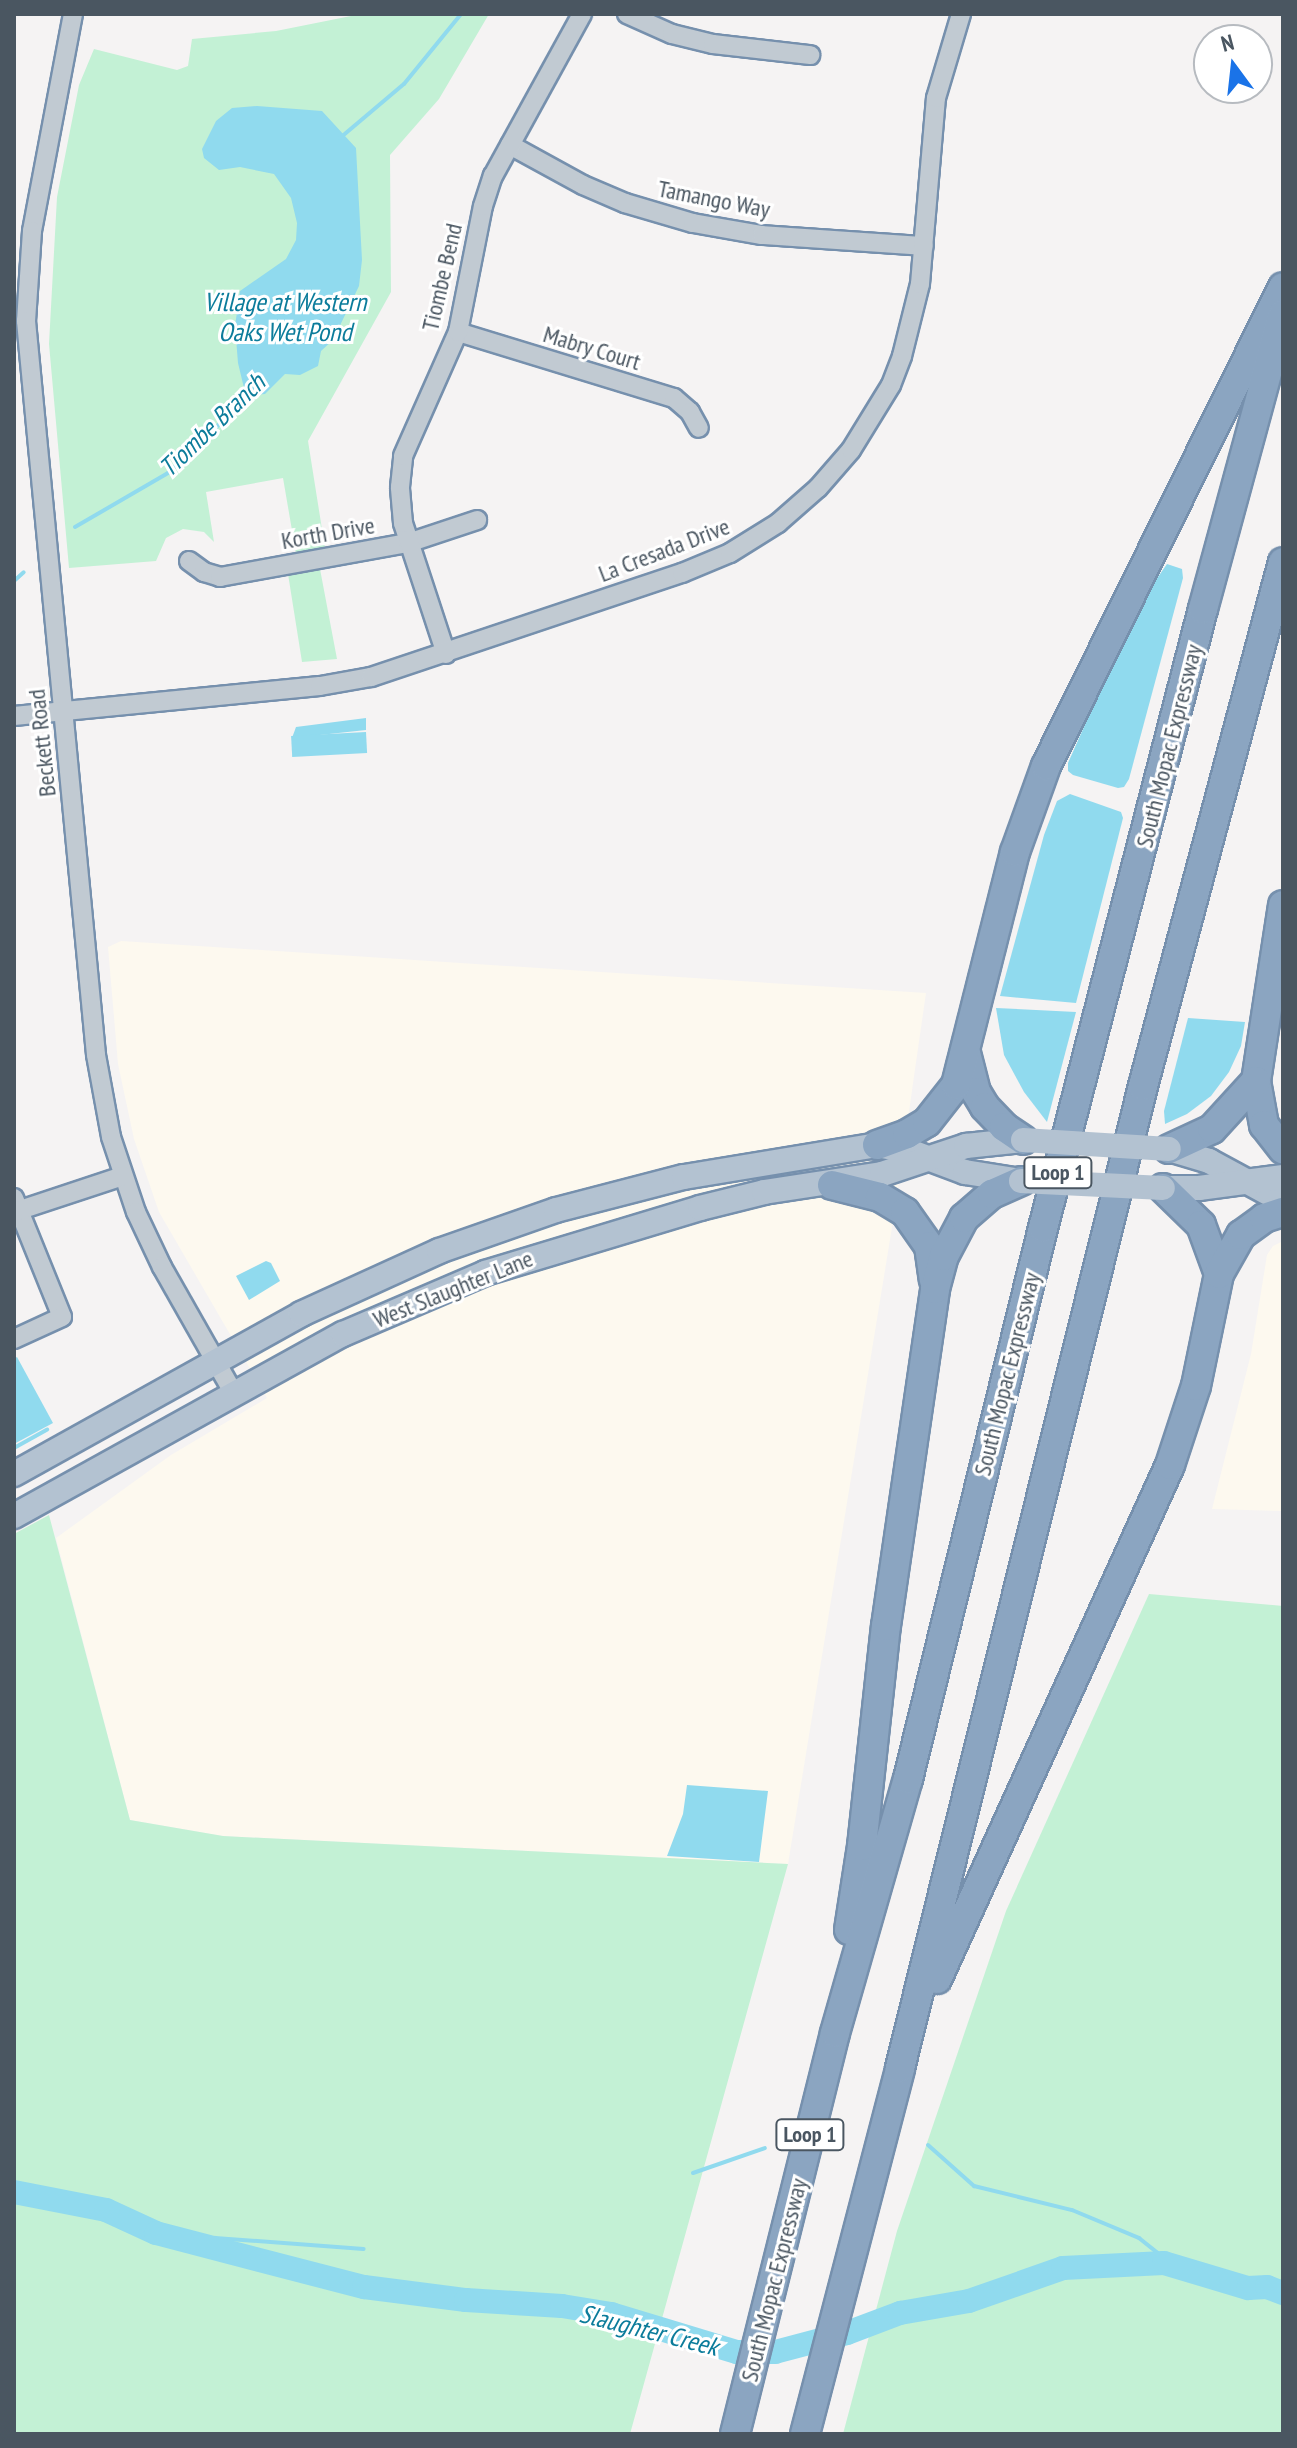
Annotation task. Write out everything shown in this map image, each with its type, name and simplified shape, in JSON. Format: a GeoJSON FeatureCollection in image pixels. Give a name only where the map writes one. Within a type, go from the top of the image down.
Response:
{"type":"FeatureCollection","features":[{"type":"Feature","properties":{"kind":"highway"},"geometry":{"type":"LineString","coordinates":[[877,1145],[907,1134],[933,1117],[956,1085],[995,921],[1015,852],[1046,766],[1283,287]]}},
{"type":"Feature","properties":{"kind":"highway","name":"South Mopac Expressway"},"geometry":{"type":"LineString","coordinates":[[735,2434],[835,2033],[908,1779],[1043,1228],[1283,314]]}},
{"type":"Feature","properties":{"kind":"highway","name":"Loop 1"},"geometry":{"type":"LineString","coordinates":[[805,2434],[900,2068],[1143,1086],[1283,562]]}},
{"type":"Feature","properties":{"kind":"highway"},"geometry":{"type":"LineString","coordinates":[[1283,905],[1256,1081],[1264,1125],[1283,1149]]}},
{"type":"Feature","properties":{"kind":"highway"},"geometry":{"type":"LineString","coordinates":[[966,1052],[976,1092],[985,1107],[1004,1127],[1023,1140]]}},
{"type":"Feature","properties":{"kind":"highway"},"geometry":{"type":"LineString","coordinates":[[1169,1149],[1212,1129],[1256,1081]]}},
{"type":"Feature","properties":{"kind":"highway"},"geometry":{"type":"LineString","coordinates":[[835,2033],[862,1846],[886,1626],[935,1289],[944,1256],[964,1218],[992,1194],[1021,1181]]}},
{"type":"Feature","properties":{"kind":"highway"},"geometry":{"type":"LineString","coordinates":[[832,1185],[880,1197],[907,1214],[929,1246],[935,1289]]}},
{"type":"Feature","properties":{"kind":"highway"},"geometry":{"type":"LineString","coordinates":[[1163,1188],[1201,1225],[1219,1274]]}},
{"type":"Feature","properties":{"kind":"highway"},"geometry":{"type":"LineString","coordinates":[[900,2068],[966,1908],[1170,1465],[1196,1386],[1219,1274],[1241,1235],[1264,1218],[1283,1212]]}},
{"type":"Feature","properties":{"kind":"main road","name":"West Slaughter Lane"},"geometry":{"type":"LineString","coordinates":[[14,1516],[343,1334],[485,1273],[612,1232],[764,1192],[832,1185],[882,1174],[981,1143],[1023,1140],[1169,1149],[1209,1161],[1283,1201]]}},
{"type":"Feature","properties":{"kind":"main road","name":"West Slaughter Lane"},"geometry":{"type":"LineString","coordinates":[[14,1474],[301,1314],[439,1251],[599,1198],[715,1170],[877,1145],[965,1172],[1021,1181],[1163,1188],[1283,1177]]}},
{"type":"Feature","properties":{"kind":"main road"},"geometry":{"type":"LineString","coordinates":[[612,1232],[612,1221],[621,1207],[687,1188],[715,1170]]}},
{"type":"Feature","properties":{"kind":"main road"},"geometry":{"type":"LineString","coordinates":[[485,1273],[514,1254],[591,1228],[601,1216],[599,1198]]}},
{"type":"Feature","properties":{"kind":"street","name":"Beckett Road"},"geometry":{"type":"LineString","coordinates":[[73,14],[30,247],[20,321],[64,711],[98,1075],[123,1176],[152,1247],[234,1394]]}},
{"type":"Feature","properties":{"kind":"street","name":"Tiombe Bend"},"geometry":{"type":"LineString","coordinates":[[446,654],[408,543],[400,499],[403,456],[458,332],[483,206],[510,145],[582,14]]}},
{"type":"Feature","properties":{"kind":"street"},"geometry":{"type":"LineString","coordinates":[[627,14],[672,34],[713,44],[810,55]]}},
{"type":"Feature","properties":{"kind":"street","name":"La Cresada Drive"},"geometry":{"type":"LineString","coordinates":[[14,716],[320,686],[371,677],[707,563],[755,538],[802,503],[851,450],[891,385],[912,326],[924,246],[936,98],[961,14]]}},
{"type":"Feature","properties":{"kind":"street","name":"Tamango Way"},"geometry":{"type":"LineString","coordinates":[[510,145],[583,185],[681,220],[762,235],[924,246]]}},
{"type":"Feature","properties":{"kind":"street","name":"Mabry Court"},"geometry":{"type":"LineString","coordinates":[[458,332],[674,398],[686,407],[699,428]]}},
{"type":"Feature","properties":{"kind":"street","name":"Korth Drive"},"geometry":{"type":"LineString","coordinates":[[189,561],[204,572],[220,577],[408,543],[477,520]]}},
{"type":"Feature","properties":{"kind":"street"},"geometry":{"type":"LineString","coordinates":[[14,1339],[62,1317],[15,1207],[123,1176]]}},
{"type":"Feature","properties":{"kind":"shaded area"},"geometry":{"type":"Polygon","coordinates":[[[121,941],[926,993],[895,1209],[788,1864],[223,1836],[130,1820],[56,1538],[171,1455],[267,1398],[159,1212],[134,1139],[118,1064],[108,947],[121,941]]]}},
{"type":"Feature","properties":{"kind":"shaded area"},"geometry":{"type":"Polygon","coordinates":[[[1283,1241],[1283,1511],[1212,1509],[1251,1354],[1267,1255],[1273,1246],[1283,1241]]]}},
{"type":"Feature","properties":{"kind":"green space"},"geometry":{"type":"Polygon","coordinates":[[[361,14],[489,14],[439,99],[390,155],[391,292],[308,441],[328,567],[320,569],[337,659],[302,662],[288,574],[299,571],[283,478],[206,492],[214,542],[204,532],[183,529],[166,538],[156,561],[69,568],[49,344],[57,197],[79,85],[94,49],[177,70],[188,66],[192,39],[276,31],[361,14]]]}},
{"type":"Feature","properties":{"kind":"green space"},"geometry":{"type":"Polygon","coordinates":[[[49,1515],[130,1820],[223,1836],[788,1864],[630,2434],[14,2434],[14,1534],[49,1515]]]}},
{"type":"Feature","properties":{"kind":"green space"},"geometry":{"type":"Polygon","coordinates":[[[1149,1594],[1283,1606],[1283,2434],[843,2434],[897,2231],[1006,1911],[1149,1594]]]}},
{"type":"Feature","properties":{"kind":"water","name":"Village at Western Oaks Wet Pond"},"geometry":{"type":"Polygon","coordinates":[[[257,106],[322,111],[356,148],[362,260],[359,286],[333,340],[321,351],[318,366],[300,375],[285,374],[265,394],[254,395],[244,388],[238,363],[235,326],[240,291],[286,259],[296,240],[297,223],[291,198],[274,174],[240,167],[219,170],[204,158],[202,149],[216,121],[232,108],[257,106]]]}},
{"type":"Feature","properties":{"kind":"water"},"geometry":{"type":"Polygon","coordinates":[[[1167,564],[1182,569],[1183,578],[1129,779],[1124,787],[1118,788],[1073,775],[1068,771],[1068,763],[1091,711],[1151,587],[1167,564]]]}},
{"type":"Feature","properties":{"kind":"water"},"geometry":{"type":"Polygon","coordinates":[[[366,718],[366,730],[292,738],[296,727],[366,718]]]}},
{"type":"Feature","properties":{"kind":"water"},"geometry":{"type":"Polygon","coordinates":[[[366,732],[367,753],[292,757],[291,736],[366,732]]]}},
{"type":"Feature","properties":{"kind":"water"},"geometry":{"type":"Polygon","coordinates":[[[1070,794],[1121,812],[1123,818],[1076,1003],[1000,996],[1044,835],[1057,801],[1070,794]]]}},
{"type":"Feature","properties":{"kind":"water"},"geometry":{"type":"Polygon","coordinates":[[[996,1008],[1076,1012],[1047,1122],[1024,1092],[1004,1055],[996,1008]]]}},
{"type":"Feature","properties":{"kind":"water"},"geometry":{"type":"Polygon","coordinates":[[[1188,1018],[1245,1022],[1241,1046],[1229,1072],[1211,1096],[1187,1114],[1165,1124],[1164,1111],[1188,1018]]]}},
{"type":"Feature","properties":{"kind":"water"},"geometry":{"type":"Polygon","coordinates":[[[266,1261],[271,1263],[280,1281],[249,1300],[236,1276],[266,1261]]]}},
{"type":"Feature","properties":{"kind":"water"},"geometry":{"type":"Polygon","coordinates":[[[17,1357],[53,1423],[14,1444],[14,1359],[17,1357]]]}},
{"type":"Feature","properties":{"kind":"water"},"geometry":{"type":"Polygon","coordinates":[[[687,1785],[768,1791],[759,1862],[667,1856],[683,1814],[687,1785]]]}},
{"type":"Feature","properties":{"kind":"waterway","name":"Tiombe Branch"},"geometry":{"type":"LineString","coordinates":[[340,138],[404,84],[461,14]]}},
{"type":"Feature","properties":{"kind":"waterway","name":"Tiombe Branch"},"geometry":{"type":"LineString","coordinates":[[75,527],[168,473],[254,391]]}},
{"type":"Feature","properties":{"kind":"waterway","name":"Tiombe Branch"},"geometry":{"type":"LineString","coordinates":[[14,581],[24,572]]}},
{"type":"Feature","properties":{"kind":"waterway"},"geometry":{"type":"LineString","coordinates":[[14,1448],[47,1430]]}},
{"type":"Feature","properties":{"kind":"waterway"},"geometry":{"type":"LineString","coordinates":[[928,2145],[974,2186],[1072,2210],[1139,2238],[1174,2266]]}},
{"type":"Feature","properties":{"kind":"waterway"},"geometry":{"type":"LineString","coordinates":[[693,2173],[765,2148]]}},
{"type":"Feature","properties":{"kind":"waterway","name":"Slaughter Creek"},"geometry":{"type":"LineString","coordinates":[[14,2192],[106,2210],[156,2233],[364,2287],[466,2300],[562,2306],[611,2314],[737,2352],[775,2352],[847,2333],[900,2313],[969,2301],[1063,2268],[1164,2263],[1248,2288],[1267,2287],[1283,2293]]}},
{"type":"Feature","properties":{"kind":"waterway"},"geometry":{"type":"LineString","coordinates":[[209,2247],[215,2238],[364,2249]]}}]}
